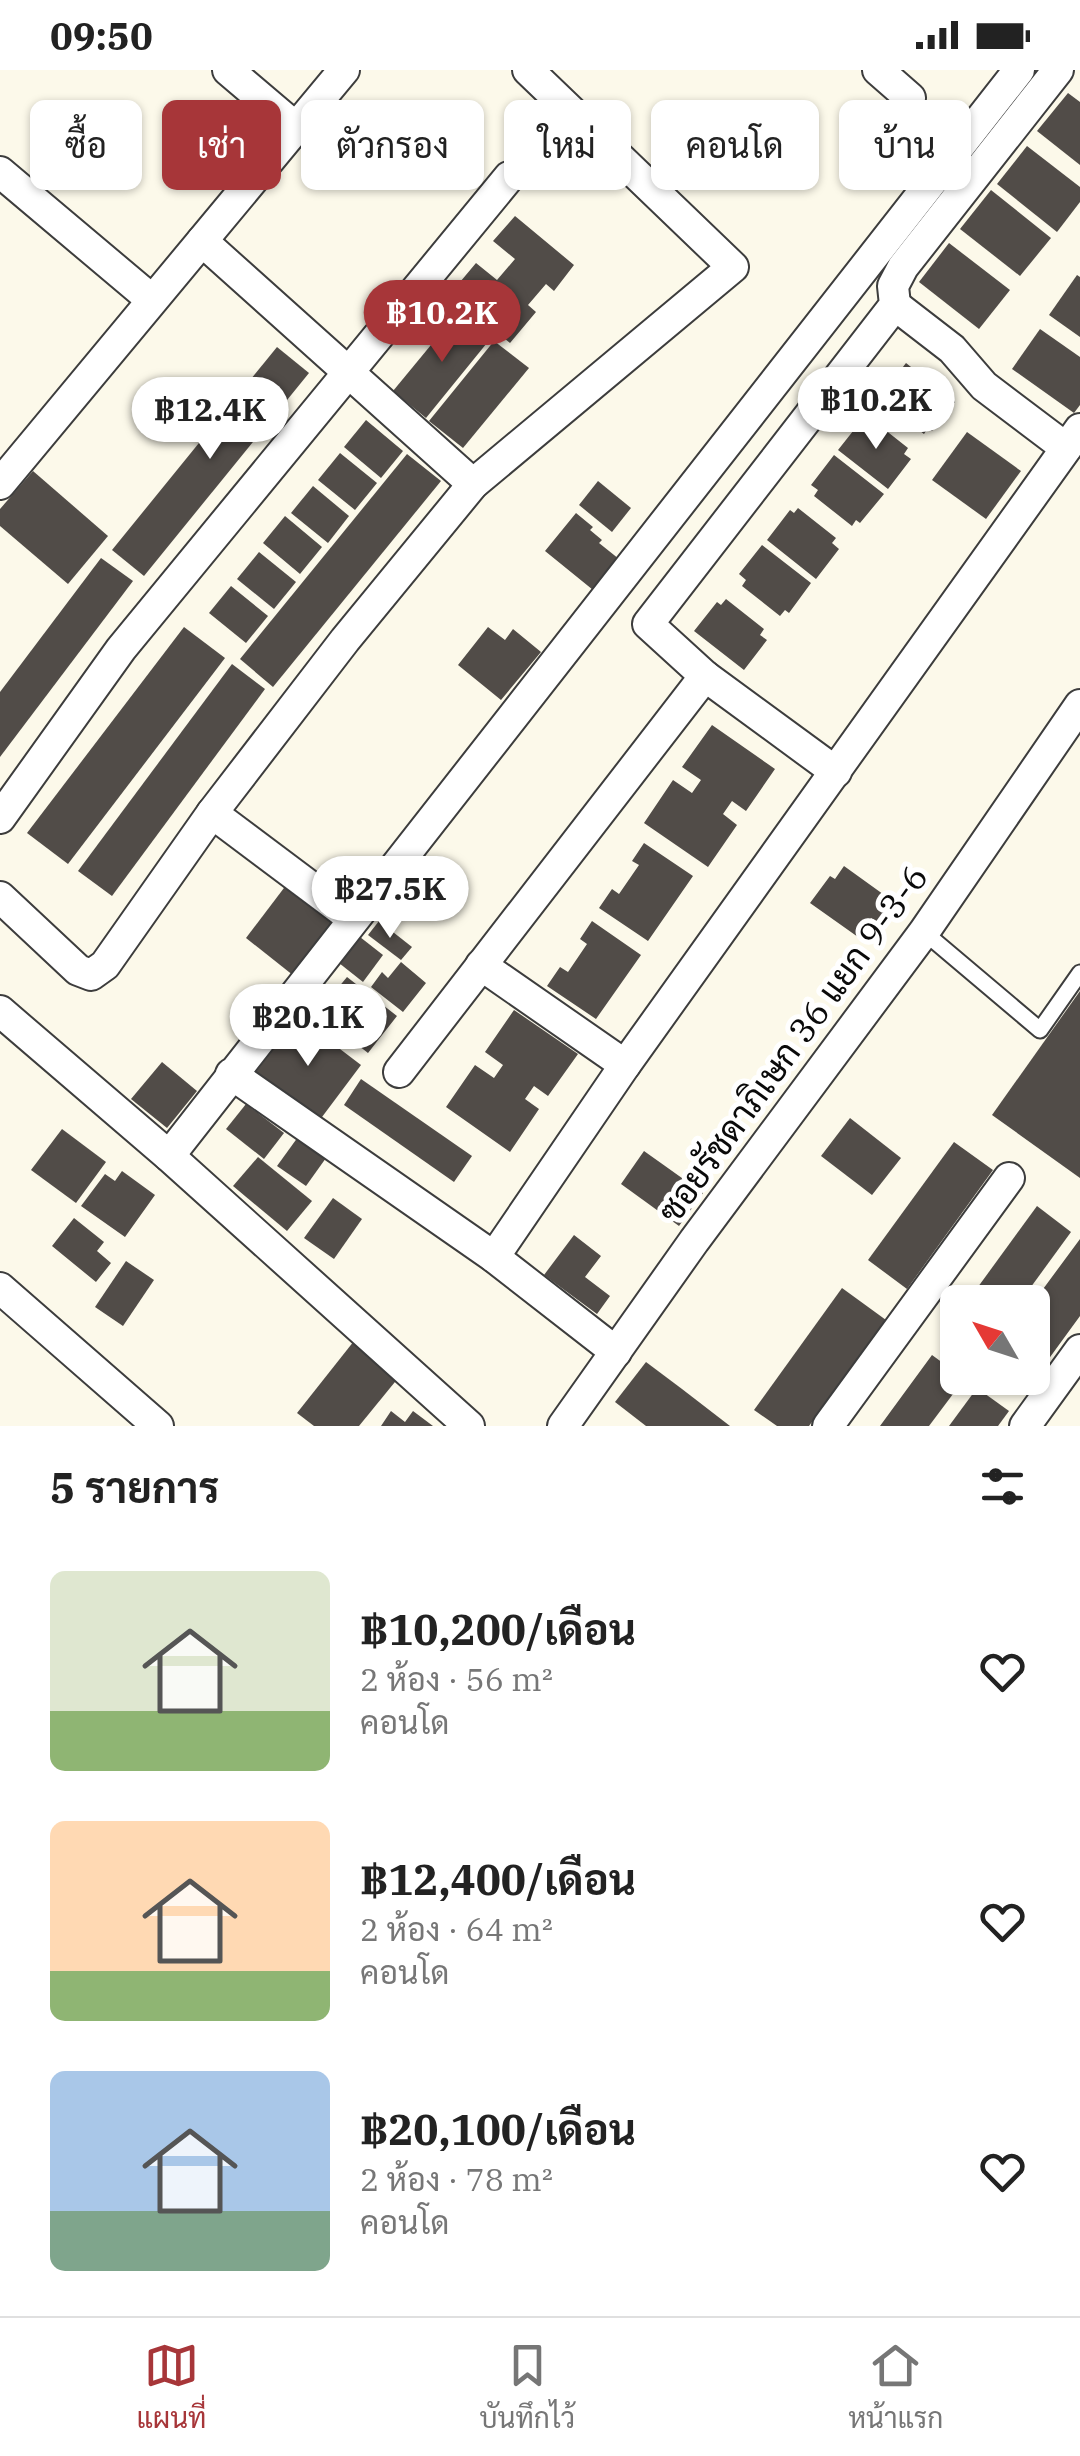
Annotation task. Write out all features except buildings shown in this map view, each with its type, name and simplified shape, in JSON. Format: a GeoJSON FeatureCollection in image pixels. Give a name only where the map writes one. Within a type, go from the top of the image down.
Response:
{"type":"FeatureCollection","features":[{"type":"Feature","properties":{"kind":"street"},"geometry":{"type":"LineString","coordinates":[[228,70],[294,128]]}},
{"type":"Feature","properties":{"kind":"street"},"geometry":{"type":"LineString","coordinates":[[5,467],[152,300],[344,70]]}},
{"type":"Feature","properties":{"kind":"street"},"geometry":{"type":"LineString","coordinates":[[0,897],[78,970],[91,976],[105,966],[212,813],[472,484],[733,267],[528,70]]}},
{"type":"Feature","properties":{"kind":"street"},"geometry":{"type":"LineString","coordinates":[[878,70],[910,98]]}},
{"type":"Feature","properties":{"kind":"street"},"geometry":{"type":"LineString","coordinates":[[168,1156],[1019,70]]}},
{"type":"Feature","properties":{"kind":"street"},"geometry":{"type":"LineString","coordinates":[[836,772],[705,676],[648,624],[895,306],[893,286],[903,267],[1058,70]]}},
{"type":"Feature","properties":{"kind":"street"},"geometry":{"type":"LineString","coordinates":[[0,172],[152,300]]}},
{"type":"Feature","properties":{"kind":"street"},"geometry":{"type":"LineString","coordinates":[[0,818],[121,649],[504,183]]}},
{"type":"Feature","properties":{"kind":"street"},"geometry":{"type":"LineString","coordinates":[[202,241],[472,484]]}},
{"type":"Feature","properties":{"kind":"street"},"geometry":{"type":"LineString","coordinates":[[494,1257],[625,1065],[1073,438],[984,386],[952,349],[895,306]]}},
{"type":"Feature","properties":{"kind":"street"},"geometry":{"type":"LineString","coordinates":[[398,1072],[705,676]]}},
{"type":"Feature","properties":{"kind":"street","name":"ซอยรัชดาภิเษก 36 แยก 9-3-6"},"geometry":{"type":"LineString","coordinates":[[563,1426],[694,1241],[924,932],[1080,706]]}},
{"type":"Feature","properties":{"kind":"street"},"geometry":{"type":"LineString","coordinates":[[212,813],[352,918]]}},
{"type":"Feature","properties":{"kind":"street"},"geometry":{"type":"LineString","coordinates":[[481,965],[625,1065]]}},
{"type":"Feature","properties":{"kind":"street"},"geometry":{"type":"LineString","coordinates":[[0,1011],[469,1426]]}},
{"type":"Feature","properties":{"kind":"street"},"geometry":{"type":"LineString","coordinates":[[231,1074],[494,1257],[616,1352]]}},
{"type":"Feature","properties":{"kind":"street"},"geometry":{"type":"LineString","coordinates":[[828,1426],[1009,1178]]}},
{"type":"Feature","properties":{"kind":"street"},"geometry":{"type":"LineString","coordinates":[[0,1288],[158,1426]]}},
{"type":"Feature","properties":{"kind":"street"},"geometry":{"type":"LineString","coordinates":[[1024,1426],[1080,1350]]}},
{"type":"Feature","properties":{"kind":"lane"},"geometry":{"type":"LineString","coordinates":[[924,932],[1040,1030],[1080,973]]}}]}
